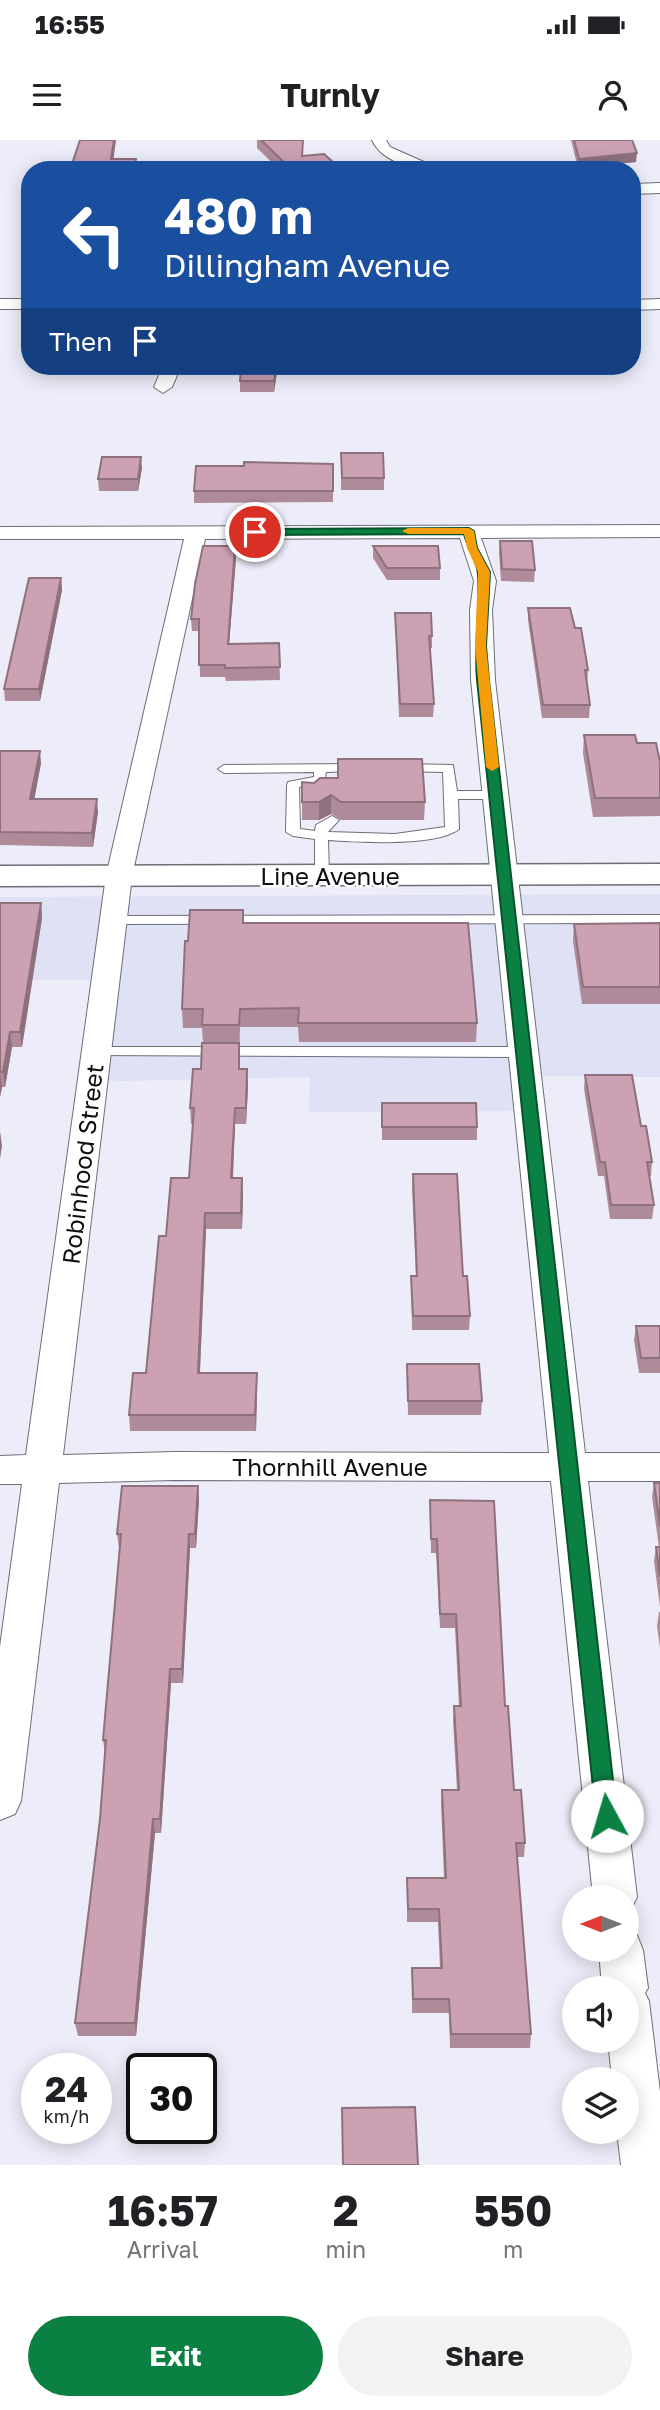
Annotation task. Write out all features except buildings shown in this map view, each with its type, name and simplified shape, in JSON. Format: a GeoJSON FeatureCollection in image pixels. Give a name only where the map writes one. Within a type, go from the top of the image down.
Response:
{"type":"FeatureCollection","features":[{"type":"Feature","properties":{"kind":"main road","name":"Line Avenue"},"geometry":{"type":"LineString","coordinates":[[0,876],[660,874]]}},
{"type":"Feature","properties":{"kind":"street"},"geometry":{"type":"LineString","coordinates":[[379,140],[384,150],[412,161]]}},
{"type":"Feature","properties":{"kind":"street"},"geometry":{"type":"LineString","coordinates":[[641,189],[660,188]]}},
{"type":"Feature","properties":{"kind":"street"},"geometry":{"type":"LineString","coordinates":[[0,304],[21,304]]}},
{"type":"Feature","properties":{"kind":"street"},"geometry":{"type":"LineString","coordinates":[[641,304],[660,304]]}},
{"type":"Feature","properties":{"kind":"street"},"geometry":{"type":"LineString","coordinates":[[163,387],[168,375]]}},
{"type":"Feature","properties":{"kind":"street"},"geometry":{"type":"LineString","coordinates":[[469,531],[472,548],[484,572],[485,581],[480,646],[614,1885]]}},
{"type":"Feature","properties":{"kind":"street"},"geometry":{"type":"LineString","coordinates":[[0,533],[660,531]]}},
{"type":"Feature","properties":{"kind":"street","name":"Robinhood Street"},"geometry":{"type":"LineString","coordinates":[[0,1801],[118,876],[195,532]]}},
{"type":"Feature","properties":{"kind":"street","name":"Thornhill Avenue"},"geometry":{"type":"LineString","coordinates":[[0,1470],[174,1466],[660,1467]]}},
{"type":"Feature","properties":{"kind":"street"},"geometry":{"type":"LineString","coordinates":[[632,2053],[645,2165]]}},
{"type":"Feature","properties":{"kind":"lane"},"geometry":{"type":"LineString","coordinates":[[378,768],[449,768],[452,829],[432,836],[320,825],[293,832],[293,785],[319,786],[378,768]]}},
{"type":"Feature","properties":{"kind":"lane"},"geometry":{"type":"LineString","coordinates":[[224,769],[319,786]]}},
{"type":"Feature","properties":{"kind":"lane"},"geometry":{"type":"LineString","coordinates":[[450,795],[496,795]]}},
{"type":"Feature","properties":{"kind":"lane"},"geometry":{"type":"LineString","coordinates":[[320,825],[322,875]]}},
{"type":"Feature","properties":{"kind":"lane"},"geometry":{"type":"LineString","coordinates":[[113,920],[660,919]]}},
{"type":"Feature","properties":{"kind":"lane"},"geometry":{"type":"LineString","coordinates":[[96,1052],[524,1052]]}},
{"type":"Feature","properties":{"kind":"shaded area"},"geometry":{"type":"Polygon","coordinates":[[[660,894],[660,1077],[541,1076],[546,1111],[309,1112],[310,1077],[77,1082],[91,980],[0,980],[0,897],[660,894]]]}},
{"type":"Feature","properties":{"kind":"slow traffic"},"geometry":{"type":"LineString","coordinates":[[408,531],[469,531],[472,548],[484,572],[480,646],[492,767]]}},
{"type":"Feature","properties":{"kind":"route"},"geometry":{"type":"LineString","coordinates":[[255,532],[469,531],[472,548],[484,572],[480,646],[483,680],[607,1816]]}}]}
